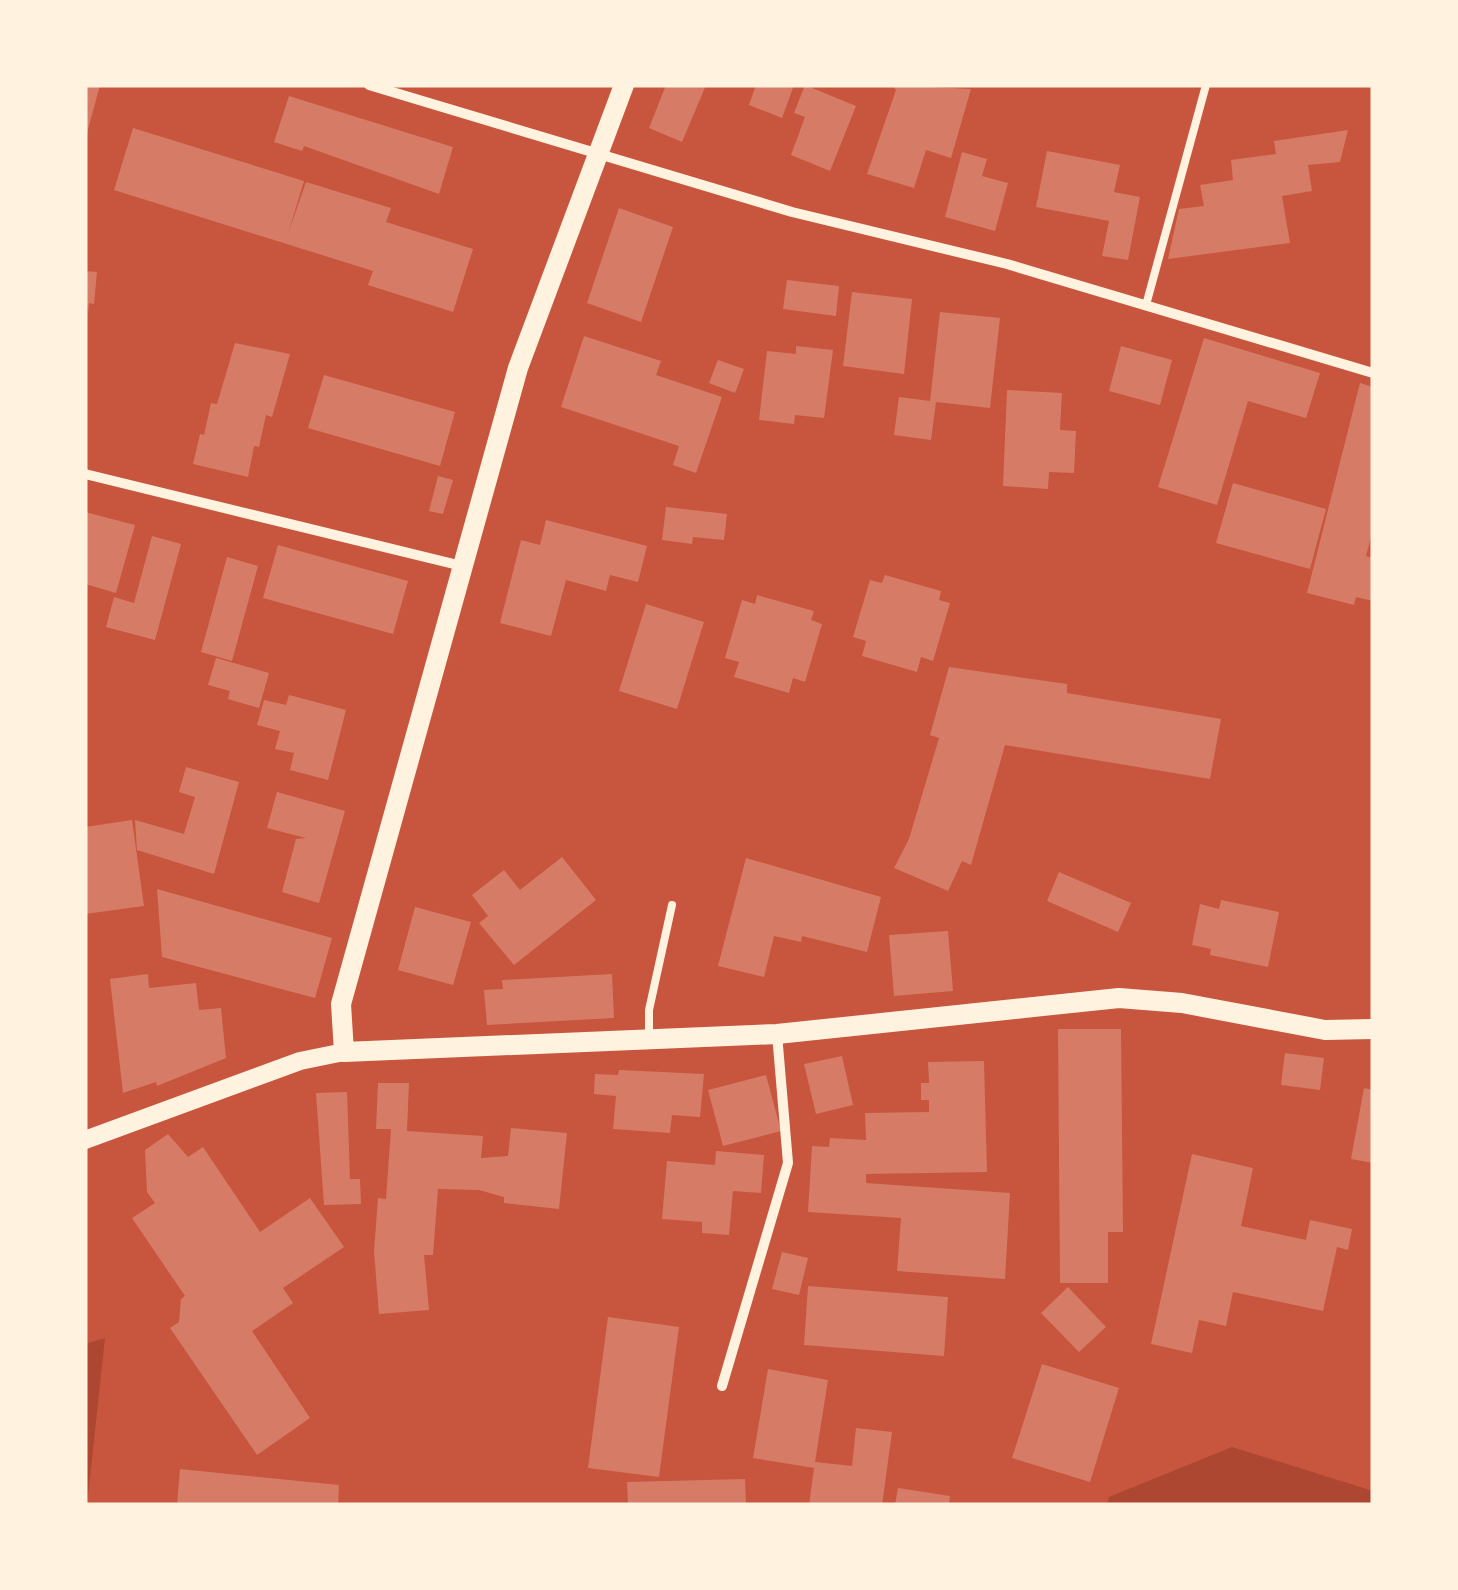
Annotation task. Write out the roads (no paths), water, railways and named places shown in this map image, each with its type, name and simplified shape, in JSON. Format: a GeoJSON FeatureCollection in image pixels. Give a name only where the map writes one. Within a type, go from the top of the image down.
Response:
{"type":"FeatureCollection","features":[{"type":"Feature","properties":{"kind":"main road"},"geometry":{"type":"LineString","coordinates":[[624,85],[518,368],[341,1004],[344,1052],[777,1034],[1118,998],[1182,1003],[1325,1030],[1373,1029]]}},
{"type":"Feature","properties":{"kind":"street"},"geometry":{"type":"LineString","coordinates":[[369,85],[792,212],[1007,264],[1373,373]]}},
{"type":"Feature","properties":{"kind":"street"},"geometry":{"type":"LineString","coordinates":[[85,474],[462,566]]}},
{"type":"Feature","properties":{"kind":"street"},"geometry":{"type":"LineString","coordinates":[[722,1386],[788,1163],[777,1034]]}},
{"type":"Feature","properties":{"kind":"street"},"geometry":{"type":"LineString","coordinates":[[85,1140],[300,1061],[344,1052]]}},
{"type":"Feature","properties":{"kind":"lane"},"geometry":{"type":"LineString","coordinates":[[1146,305],[1206,85]]}},
{"type":"Feature","properties":{"kind":"lane"},"geometry":{"type":"LineString","coordinates":[[649,1041],[650,1010],[672,905]]}}]}
